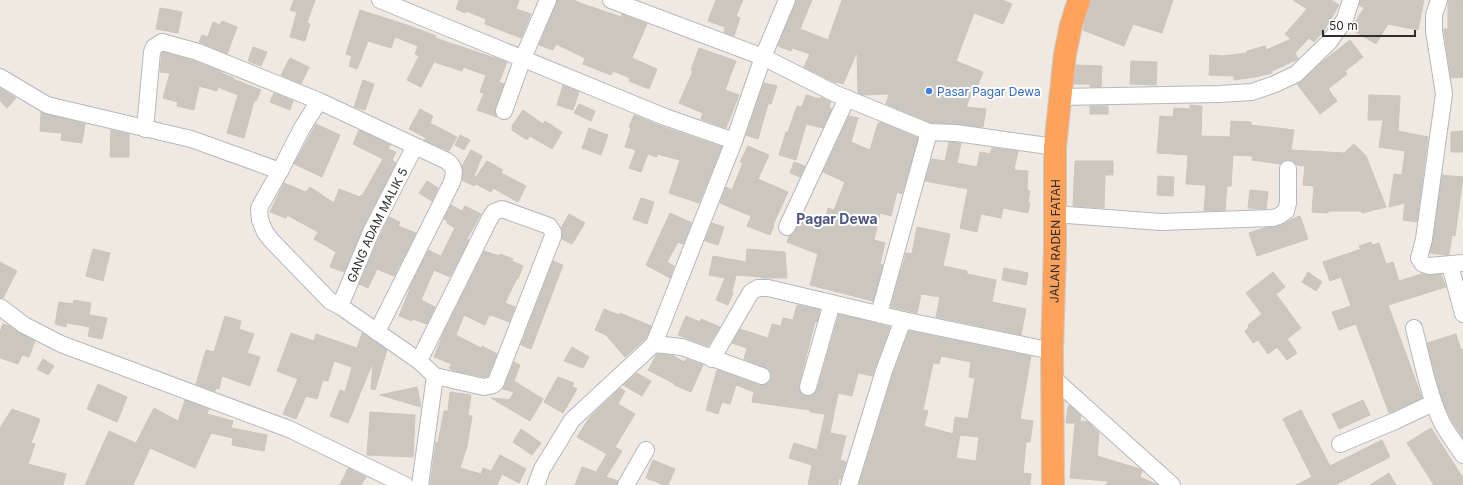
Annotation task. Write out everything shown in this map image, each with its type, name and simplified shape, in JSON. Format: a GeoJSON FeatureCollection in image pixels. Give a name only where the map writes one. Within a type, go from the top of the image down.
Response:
{"type":"FeatureCollection","features":[{"type":"Feature","properties":{"kind":"highway","name":"JALAN RADEN FATAH"},"geometry":{"type":"LineString","coordinates":[[1053,485],[1052,351],[1055,248],[1055,148],[1065,54],[1071,25],[1079,0]]}},
{"type":"Feature","properties":{"kind":"street"},"geometry":{"type":"LineString","coordinates":[[380,0],[665,117],[734,141]]}},
{"type":"Feature","properties":{"kind":"street"},"geometry":{"type":"LineString","coordinates":[[504,111],[522,58],[548,0]]}},
{"type":"Feature","properties":{"kind":"street"},"geometry":{"type":"LineString","coordinates":[[611,0],[763,57],[847,98],[929,132],[956,133],[1055,148]]}},
{"type":"Feature","properties":{"kind":"street"},"geometry":{"type":"LineString","coordinates":[[536,485],[542,469],[572,420],[654,344],[734,141],[763,57],[787,0]]}},
{"type":"Feature","properties":{"kind":"street"},"geometry":{"type":"LineString","coordinates":[[1061,97],[1219,94],[1252,92],[1276,84],[1296,74],[1329,42],[1345,19],[1351,0]]}},
{"type":"Feature","properties":{"kind":"street"},"geometry":{"type":"LineString","coordinates":[[1439,0],[1434,15],[1434,31],[1444,94],[1424,238],[1419,258],[1420,262],[1425,266],[1456,264],[1463,314]]}},
{"type":"Feature","properties":{"kind":"street"},"geometry":{"type":"LineString","coordinates":[[145,129],[152,52],[154,47],[162,42],[198,52],[318,101],[447,161],[452,165],[455,172],[452,182],[377,332]]}},
{"type":"Feature","properties":{"kind":"street"},"geometry":{"type":"LineString","coordinates":[[0,77],[47,105],[191,139],[280,172]]}},
{"type":"Feature","properties":{"kind":"street"},"geometry":{"type":"LineString","coordinates":[[788,227],[847,98]]}},
{"type":"Feature","properties":{"kind":"street"},"geometry":{"type":"LineString","coordinates":[[318,101],[259,208],[260,220],[265,232],[330,301],[340,306],[419,361],[435,376],[484,388],[493,385],[496,382],[553,236],[553,232],[550,226],[502,209],[494,212],[419,361]]}},
{"type":"Feature","properties":{"kind":"street"},"geometry":{"type":"LineString","coordinates":[[879,314],[929,132]]}},
{"type":"Feature","properties":{"kind":"street","name":"GANG ADAM MALIK 5"},"geometry":{"type":"LineString","coordinates":[[340,306],[371,232],[415,146]]}},
{"type":"Feature","properties":{"kind":"street"},"geometry":{"type":"LineString","coordinates":[[1054,214],[1161,222],[1273,218],[1280,216],[1286,211],[1288,203],[1288,169]]}},
{"type":"Feature","properties":{"kind":"street"},"geometry":{"type":"LineString","coordinates":[[712,359],[751,292],[758,288],[768,288],[904,320],[1052,351]]}},
{"type":"Feature","properties":{"kind":"street"},"geometry":{"type":"LineString","coordinates":[[808,387],[832,303]]}},
{"type":"Feature","properties":{"kind":"street"},"geometry":{"type":"LineString","coordinates":[[0,307],[24,325],[61,344],[289,429],[400,484]]}},
{"type":"Feature","properties":{"kind":"street"},"geometry":{"type":"LineString","coordinates":[[849,485],[884,371],[904,320]]}},
{"type":"Feature","properties":{"kind":"street"},"geometry":{"type":"LineString","coordinates":[[1414,328],[1433,403],[1442,423],[1463,456]]}},
{"type":"Feature","properties":{"kind":"street"},"geometry":{"type":"LineString","coordinates":[[654,344],[682,347],[762,376]]}},
{"type":"Feature","properties":{"kind":"street"},"geometry":{"type":"LineString","coordinates":[[420,485],[435,376]]}},
{"type":"Feature","properties":{"kind":"street"},"geometry":{"type":"LineString","coordinates":[[1052,377],[1172,485]]}},
{"type":"Feature","properties":{"kind":"street"},"geometry":{"type":"LineString","coordinates":[[1340,444],[1433,403]]}},
{"type":"Feature","properties":{"kind":"street"},"geometry":{"type":"LineString","coordinates":[[626,485],[646,450]]}},
{"type":"Feature","properties":{"kind":"building"},"geometry":{"type":"Polygon","coordinates":[[[294,0],[315,0],[307,23],[310,24],[305,41],[290,37],[297,12],[290,10],[294,0]]]}},
{"type":"Feature","properties":{"kind":"building"},"geometry":{"type":"Polygon","coordinates":[[[459,0],[519,0],[516,9],[531,14],[521,38],[485,24],[486,19],[466,11],[465,13],[456,9],[459,0]]]}},
{"type":"Feature","properties":{"kind":"building"},"geometry":{"type":"Polygon","coordinates":[[[557,0],[574,0],[621,17],[622,14],[647,24],[632,58],[657,69],[649,89],[629,81],[630,78],[613,71],[611,75],[583,64],[585,58],[556,44],[553,50],[539,45],[557,0]]]}},
{"type":"Feature","properties":{"kind":"building"},"geometry":{"type":"Polygon","coordinates":[[[716,0],[743,0],[736,16],[740,18],[734,36],[724,32],[725,27],[708,21],[716,0]]]}},
{"type":"Feature","properties":{"kind":"building"},"geometry":{"type":"Polygon","coordinates":[[[796,0],[812,0],[800,29],[828,40],[842,0],[1002,0],[1012,4],[1003,24],[974,13],[956,61],[983,72],[977,87],[974,86],[966,107],[986,109],[983,127],[931,123],[886,104],[889,94],[863,95],[858,93],[857,52],[843,84],[836,83],[804,67],[810,54],[792,48],[791,51],[778,46],[796,0]]]}},
{"type":"Feature","properties":{"kind":"building"},"geometry":{"type":"Polygon","coordinates":[[[1091,0],[1173,0],[1162,33],[1133,24],[1124,46],[1083,30],[1091,0]]]}},
{"type":"Feature","properties":{"kind":"building"},"geometry":{"type":"Polygon","coordinates":[[[1293,0],[1331,0],[1339,5],[1325,29],[1314,42],[1309,38],[1295,53],[1298,59],[1272,71],[1272,73],[1255,77],[1234,80],[1234,76],[1209,75],[1210,55],[1223,56],[1247,53],[1247,51],[1265,46],[1266,50],[1291,39],[1285,34],[1307,9],[1293,0]]]}},
{"type":"Feature","properties":{"kind":"building"},"geometry":{"type":"Polygon","coordinates":[[[1360,0],[1424,0],[1418,30],[1388,24],[1376,44],[1351,29],[1364,8],[1359,5],[1360,0]]]}},
{"type":"Feature","properties":{"kind":"building"},"geometry":{"type":"Polygon","coordinates":[[[1448,0],[1463,0],[1463,77],[1451,78],[1444,30],[1448,29],[1448,0]]]}},
{"type":"Feature","properties":{"kind":"building"},"geometry":{"type":"Polygon","coordinates":[[[160,8],[182,12],[178,33],[156,29],[160,8]]]}},
{"type":"Feature","properties":{"kind":"building"},"geometry":{"type":"Polygon","coordinates":[[[360,10],[410,26],[436,36],[435,38],[507,62],[499,82],[504,84],[495,108],[497,117],[477,110],[484,93],[480,92],[486,75],[463,67],[462,71],[434,62],[421,87],[407,80],[419,56],[415,54],[418,46],[395,37],[391,48],[368,41],[357,69],[349,66],[352,56],[346,54],[360,10]]]}},
{"type":"Feature","properties":{"kind":"building"},"geometry":{"type":"Polygon","coordinates":[[[222,21],[237,27],[227,54],[199,42],[202,35],[208,37],[213,22],[220,25],[222,21]]]}},
{"type":"Feature","properties":{"kind":"building"},"geometry":{"type":"Polygon","coordinates":[[[1350,40],[1363,57],[1345,71],[1347,74],[1328,89],[1337,101],[1320,114],[1297,84],[1350,40]]]}},
{"type":"Feature","properties":{"kind":"building"},"geometry":{"type":"Polygon","coordinates":[[[253,47],[267,52],[261,66],[248,61],[253,47]]]}},
{"type":"Feature","properties":{"kind":"building"},"geometry":{"type":"Polygon","coordinates":[[[699,48],[736,61],[725,90],[739,95],[726,128],[701,119],[703,113],[679,103],[693,71],[691,70],[699,48]]]}},
{"type":"Feature","properties":{"kind":"building"},"geometry":{"type":"Polygon","coordinates":[[[163,52],[195,61],[261,90],[256,101],[254,101],[244,138],[227,133],[238,95],[218,87],[217,91],[199,86],[194,110],[177,106],[178,102],[163,98],[170,73],[160,72],[163,52]]]}},
{"type":"Feature","properties":{"kind":"building"},"geometry":{"type":"Polygon","coordinates":[[[290,58],[309,67],[301,84],[281,75],[290,58]]]}},
{"type":"Feature","properties":{"kind":"building"},"geometry":{"type":"Polygon","coordinates":[[[1131,61],[1157,62],[1156,85],[1130,84],[1131,61]]]}},
{"type":"Feature","properties":{"kind":"building"},"geometry":{"type":"Polygon","coordinates":[[[1076,65],[1102,66],[1101,87],[1090,87],[1090,84],[1074,84],[1076,65]]]}},
{"type":"Feature","properties":{"kind":"building"},"geometry":{"type":"Polygon","coordinates":[[[363,80],[374,84],[365,110],[354,107],[363,80]]]}},
{"type":"Feature","properties":{"kind":"building"},"geometry":{"type":"Polygon","coordinates":[[[764,83],[777,86],[771,104],[768,104],[758,139],[746,135],[764,83]]]}},
{"type":"Feature","properties":{"kind":"building"},"geometry":{"type":"Polygon","coordinates":[[[563,85],[579,92],[573,110],[557,105],[563,85]]]}},
{"type":"Feature","properties":{"kind":"building"},"geometry":{"type":"Polygon","coordinates":[[[0,88],[16,98],[7,108],[0,101],[0,88]]]}},
{"type":"Feature","properties":{"kind":"building"},"geometry":{"type":"Polygon","coordinates":[[[274,93],[293,101],[290,110],[270,102],[274,93]]]}},
{"type":"Feature","properties":{"kind":"building"},"geometry":{"type":"Polygon","coordinates":[[[806,95],[820,99],[821,97],[831,102],[829,107],[831,108],[831,111],[823,128],[806,124],[796,160],[779,155],[786,132],[788,132],[797,106],[802,107],[806,95]]]}},
{"type":"Feature","properties":{"kind":"building"},"geometry":{"type":"Polygon","coordinates":[[[1369,95],[1400,96],[1398,131],[1428,137],[1417,222],[1403,220],[1405,203],[1389,207],[1394,174],[1402,175],[1405,151],[1379,147],[1383,120],[1368,120],[1369,95]]]}},
{"type":"Feature","properties":{"kind":"building"},"geometry":{"type":"Polygon","coordinates":[[[579,104],[595,111],[591,121],[574,113],[579,104]]]}},
{"type":"Feature","properties":{"kind":"building"},"geometry":{"type":"Polygon","coordinates":[[[1190,105],[1202,106],[1201,136],[1230,137],[1231,121],[1251,122],[1251,125],[1294,130],[1291,150],[1344,153],[1354,144],[1366,156],[1386,207],[1362,213],[1361,211],[1328,211],[1328,213],[1312,212],[1314,186],[1303,185],[1305,166],[1297,165],[1293,161],[1288,160],[1280,164],[1252,160],[1253,156],[1233,155],[1231,186],[1227,186],[1225,210],[1204,211],[1206,185],[1186,184],[1188,155],[1157,153],[1160,116],[1173,117],[1174,108],[1190,109],[1190,105]]]}},
{"type":"Feature","properties":{"kind":"building"},"geometry":{"type":"Polygon","coordinates":[[[1090,106],[1108,106],[1108,114],[1090,114],[1090,106]]]}},
{"type":"Feature","properties":{"kind":"building"},"geometry":{"type":"Polygon","coordinates":[[[420,109],[433,116],[430,123],[457,137],[449,151],[424,140],[426,138],[409,129],[420,109]]]}},
{"type":"Feature","properties":{"kind":"building"},"geometry":{"type":"Polygon","coordinates":[[[523,110],[543,124],[545,121],[562,132],[552,149],[530,136],[527,140],[512,130],[512,126],[523,110]]]}},
{"type":"Feature","properties":{"kind":"building"},"geometry":{"type":"Polygon","coordinates":[[[41,112],[85,124],[82,143],[61,140],[62,133],[40,131],[41,112]]]}},
{"type":"Feature","properties":{"kind":"building"},"geometry":{"type":"Polygon","coordinates":[[[634,115],[666,128],[722,147],[699,203],[669,193],[680,160],[657,154],[657,157],[648,154],[641,172],[629,168],[636,150],[625,147],[631,128],[629,127],[634,115]]]}},
{"type":"Feature","properties":{"kind":"building"},"geometry":{"type":"Polygon","coordinates":[[[849,116],[858,118],[851,142],[870,150],[878,123],[879,124],[880,122],[918,138],[902,194],[897,192],[891,216],[880,213],[874,240],[885,243],[880,264],[883,265],[873,301],[810,285],[818,254],[787,242],[789,236],[795,231],[801,220],[824,227],[828,208],[834,210],[845,182],[823,172],[849,116]]]}},
{"type":"Feature","properties":{"kind":"building"},"geometry":{"type":"Polygon","coordinates":[[[316,124],[340,135],[322,177],[294,164],[316,124]]]}},
{"type":"Feature","properties":{"kind":"building"},"geometry":{"type":"Polygon","coordinates":[[[589,128],[608,135],[601,155],[582,148],[589,128]]]}},
{"type":"Feature","properties":{"kind":"building"},"geometry":{"type":"Polygon","coordinates":[[[111,130],[129,134],[129,157],[110,157],[111,130]]]}},
{"type":"Feature","properties":{"kind":"building"},"geometry":{"type":"Polygon","coordinates":[[[359,130],[390,145],[388,149],[396,152],[392,160],[396,163],[363,228],[344,272],[330,267],[336,252],[314,239],[318,232],[287,215],[286,218],[270,212],[284,183],[306,192],[310,187],[334,203],[339,189],[360,197],[361,195],[362,196],[383,159],[353,144],[359,130]]]}},
{"type":"Feature","properties":{"kind":"building"},"geometry":{"type":"Polygon","coordinates":[[[1463,131],[1463,152],[1451,152],[1451,132],[1463,131]]]}},
{"type":"Feature","properties":{"kind":"building"},"geometry":{"type":"Polygon","coordinates":[[[460,135],[470,140],[464,150],[455,145],[460,135]]]}},
{"type":"Feature","properties":{"kind":"building"},"geometry":{"type":"Polygon","coordinates":[[[949,142],[961,143],[957,163],[977,167],[980,152],[990,154],[992,148],[1018,151],[1014,170],[1028,171],[1027,190],[1030,191],[1028,202],[1030,203],[1028,213],[1003,208],[1001,218],[981,214],[977,232],[960,228],[968,189],[925,181],[932,159],[945,161],[949,142]]]}},
{"type":"Feature","properties":{"kind":"building"},"geometry":{"type":"Polygon","coordinates":[[[748,146],[769,155],[758,179],[788,192],[770,235],[747,226],[751,216],[720,203],[726,187],[732,190],[743,163],[740,162],[748,146]]]}},
{"type":"Feature","properties":{"kind":"building"},"geometry":{"type":"Polygon","coordinates":[[[471,150],[482,156],[474,176],[476,177],[487,161],[503,170],[501,173],[526,186],[518,202],[493,188],[491,192],[476,184],[474,186],[462,180],[462,166],[471,150]]]}},
{"type":"Feature","properties":{"kind":"building"},"geometry":{"type":"Polygon","coordinates":[[[1075,161],[1113,161],[1113,175],[1105,175],[1104,208],[1073,206],[1075,161]]]}},
{"type":"Feature","properties":{"kind":"building"},"geometry":{"type":"Polygon","coordinates":[[[794,162],[805,166],[800,177],[790,173],[794,162]]]}},
{"type":"Feature","properties":{"kind":"building"},"geometry":{"type":"Polygon","coordinates":[[[1442,175],[1463,177],[1455,236],[1452,235],[1449,255],[1430,253],[1442,175]]]}},
{"type":"Feature","properties":{"kind":"building"},"geometry":{"type":"Polygon","coordinates":[[[1158,176],[1174,177],[1173,196],[1157,195],[1158,176]]]}},
{"type":"Feature","properties":{"kind":"building"},"geometry":{"type":"Polygon","coordinates":[[[427,181],[438,188],[432,201],[419,193],[427,181]]]}},
{"type":"Feature","properties":{"kind":"building"},"geometry":{"type":"Polygon","coordinates":[[[1250,190],[1268,192],[1266,209],[1248,208],[1250,190]]]}},
{"type":"Feature","properties":{"kind":"building"},"geometry":{"type":"Polygon","coordinates":[[[641,198],[654,202],[647,224],[633,219],[641,198]]]}},
{"type":"Feature","properties":{"kind":"building"},"geometry":{"type":"Polygon","coordinates":[[[451,205],[462,211],[465,206],[481,214],[467,239],[469,240],[450,277],[434,270],[421,300],[435,307],[427,324],[413,319],[412,321],[399,316],[409,289],[428,250],[441,256],[455,228],[444,219],[451,205]]]}},
{"type":"Feature","properties":{"kind":"building"},"geometry":{"type":"Polygon","coordinates":[[[670,213],[692,223],[683,244],[678,242],[667,262],[674,266],[670,278],[646,265],[670,213]]]}},
{"type":"Feature","properties":{"kind":"building"},"geometry":{"type":"Polygon","coordinates":[[[569,214],[585,223],[572,244],[562,239],[561,228],[569,214]]]}},
{"type":"Feature","properties":{"kind":"building"},"geometry":{"type":"Polygon","coordinates":[[[1300,216],[1308,239],[1257,256],[1249,233],[1264,228],[1276,227],[1300,216]]]}},
{"type":"Feature","properties":{"kind":"building"},"geometry":{"type":"Polygon","coordinates":[[[389,217],[400,222],[398,226],[416,233],[394,276],[377,269],[368,288],[359,284],[389,217]]]}},
{"type":"Feature","properties":{"kind":"building"},"geometry":{"type":"Polygon","coordinates":[[[712,223],[724,227],[718,245],[705,241],[712,223]]]}},
{"type":"Feature","properties":{"kind":"building"},"geometry":{"type":"Polygon","coordinates":[[[917,227],[950,234],[943,266],[967,271],[967,274],[996,280],[992,302],[1026,309],[1021,335],[936,317],[940,297],[921,294],[917,313],[891,307],[906,253],[912,254],[917,227]]]}},
{"type":"Feature","properties":{"kind":"building"},"geometry":{"type":"Polygon","coordinates":[[[1371,242],[1372,245],[1379,243],[1386,264],[1393,262],[1399,281],[1422,274],[1441,274],[1446,287],[1388,305],[1422,398],[1389,413],[1356,324],[1339,330],[1332,312],[1351,306],[1341,277],[1330,281],[1323,262],[1361,249],[1359,246],[1371,242]]]}},
{"type":"Feature","properties":{"kind":"building"},"geometry":{"type":"Polygon","coordinates":[[[93,249],[110,253],[103,281],[86,276],[93,249]]]}},
{"type":"Feature","properties":{"kind":"building"},"geometry":{"type":"Polygon","coordinates":[[[747,249],[785,252],[787,278],[762,278],[736,275],[733,293],[728,305],[716,300],[725,278],[709,275],[713,256],[746,262],[747,249]]]}},
{"type":"Feature","properties":{"kind":"building"},"geometry":{"type":"Polygon","coordinates":[[[484,251],[499,256],[500,254],[513,259],[512,261],[523,266],[505,303],[515,307],[509,322],[489,315],[485,325],[464,315],[456,335],[481,348],[482,346],[497,354],[488,376],[484,377],[454,371],[449,368],[452,364],[434,357],[444,332],[484,251]]]}},
{"type":"Feature","properties":{"kind":"building"},"geometry":{"type":"Polygon","coordinates":[[[553,261],[563,265],[531,349],[521,345],[553,261]]]}},
{"type":"Feature","properties":{"kind":"building"},"geometry":{"type":"Polygon","coordinates":[[[0,262],[17,271],[3,298],[0,298],[0,262]]]}},
{"type":"Feature","properties":{"kind":"building"},"geometry":{"type":"Polygon","coordinates":[[[1004,268],[1028,273],[1026,285],[1002,280],[1004,268]]]}},
{"type":"Feature","properties":{"kind":"building"},"geometry":{"type":"Polygon","coordinates":[[[1273,272],[1285,287],[1276,294],[1301,328],[1287,339],[1297,353],[1287,360],[1277,347],[1268,354],[1258,340],[1253,343],[1245,331],[1249,327],[1248,325],[1262,314],[1246,293],[1273,272]]]}},
{"type":"Feature","properties":{"kind":"building"},"geometry":{"type":"Polygon","coordinates":[[[1308,272],[1322,282],[1316,291],[1302,282],[1308,272]]]}},
{"type":"Feature","properties":{"kind":"building"},"geometry":{"type":"Polygon","coordinates":[[[74,300],[91,303],[89,315],[107,318],[102,339],[88,336],[90,327],[67,323],[66,327],[55,324],[59,302],[73,304],[74,300]]]}},
{"type":"Feature","properties":{"kind":"building"},"geometry":{"type":"Polygon","coordinates":[[[797,305],[820,310],[817,322],[815,322],[799,384],[801,393],[806,396],[814,394],[817,390],[839,314],[890,327],[872,376],[858,373],[852,396],[838,393],[830,433],[846,436],[840,460],[846,462],[841,479],[839,478],[838,485],[808,485],[812,465],[789,458],[794,443],[817,450],[825,414],[810,412],[810,410],[752,402],[754,392],[736,385],[730,404],[722,402],[718,414],[706,410],[717,370],[759,385],[768,383],[771,379],[769,370],[744,359],[747,348],[732,343],[740,329],[768,338],[772,324],[781,326],[783,318],[793,320],[797,305]]]}},
{"type":"Feature","properties":{"kind":"building"},"geometry":{"type":"Polygon","coordinates":[[[604,309],[619,315],[620,313],[651,326],[646,338],[625,357],[606,335],[595,330],[604,309]]]}},
{"type":"Feature","properties":{"kind":"building"},"geometry":{"type":"Polygon","coordinates":[[[225,316],[241,321],[239,329],[254,334],[247,353],[260,357],[250,386],[222,376],[219,389],[216,388],[215,391],[196,384],[206,350],[214,352],[225,316]]]}},
{"type":"Feature","properties":{"kind":"building"},"geometry":{"type":"Polygon","coordinates":[[[686,316],[700,322],[701,319],[720,327],[708,346],[678,335],[686,316]]]}},
{"type":"Feature","properties":{"kind":"building"},"geometry":{"type":"Polygon","coordinates":[[[3,324],[10,326],[35,341],[29,357],[22,355],[18,364],[0,358],[0,332],[3,324]]]}},
{"type":"Feature","properties":{"kind":"building"},"geometry":{"type":"Polygon","coordinates":[[[909,331],[1031,356],[1020,419],[1033,421],[1030,442],[1026,442],[1023,473],[1031,474],[1030,485],[859,484],[893,374],[909,331]],[[941,356],[939,364],[933,363],[923,410],[928,411],[924,426],[953,434],[955,417],[968,419],[975,378],[969,377],[971,362],[941,356]],[[960,435],[956,458],[976,461],[979,437],[960,435]]]}},
{"type":"Feature","properties":{"kind":"building"},"geometry":{"type":"Polygon","coordinates":[[[291,333],[314,341],[316,334],[357,348],[362,333],[387,350],[375,390],[371,389],[373,362],[348,423],[330,416],[340,390],[345,392],[352,367],[334,361],[328,381],[323,380],[317,399],[306,396],[296,419],[283,414],[298,379],[277,371],[291,333]]]}},
{"type":"Feature","properties":{"kind":"building"},"geometry":{"type":"Polygon","coordinates":[[[1456,334],[1461,350],[1463,349],[1463,438],[1445,407],[1437,383],[1427,343],[1456,334]]]}},
{"type":"Feature","properties":{"kind":"building"},"geometry":{"type":"Polygon","coordinates":[[[572,347],[589,357],[583,368],[564,361],[572,347]]]}},
{"type":"Feature","properties":{"kind":"building"},"geometry":{"type":"Polygon","coordinates":[[[657,354],[672,355],[684,362],[686,359],[703,365],[691,392],[674,385],[675,384],[648,370],[657,354]]]}},
{"type":"Feature","properties":{"kind":"building"},"geometry":{"type":"Polygon","coordinates":[[[43,359],[54,366],[48,375],[37,369],[43,359]]]}},
{"type":"Feature","properties":{"kind":"building"},"geometry":{"type":"Polygon","coordinates":[[[514,362],[520,365],[514,381],[543,399],[530,421],[491,398],[513,400],[510,399],[514,392],[503,389],[514,362]]]}},
{"type":"Feature","properties":{"kind":"building"},"geometry":{"type":"Polygon","coordinates":[[[637,373],[651,381],[642,396],[623,385],[637,373]]]}},
{"type":"Feature","properties":{"kind":"building"},"geometry":{"type":"Polygon","coordinates":[[[558,377],[574,383],[572,386],[577,389],[563,413],[544,402],[558,377]]]}},
{"type":"Feature","properties":{"kind":"building"},"geometry":{"type":"Polygon","coordinates":[[[98,384],[127,397],[117,422],[87,409],[98,384]]]}},
{"type":"Feature","properties":{"kind":"building"},"geometry":{"type":"Polygon","coordinates":[[[417,387],[421,407],[380,395],[417,387]]]}},
{"type":"Feature","properties":{"kind":"building"},"geometry":{"type":"Polygon","coordinates":[[[620,388],[625,391],[618,404],[635,414],[615,447],[622,451],[606,477],[618,481],[617,485],[575,485],[582,467],[596,472],[607,454],[577,437],[590,417],[620,388]]]}},
{"type":"Feature","properties":{"kind":"building"},"geometry":{"type":"Polygon","coordinates":[[[450,392],[471,395],[468,415],[472,416],[467,446],[460,468],[481,474],[483,468],[491,471],[500,455],[526,469],[519,483],[502,474],[497,485],[430,485],[436,442],[438,443],[444,411],[448,411],[450,392]]]}},
{"type":"Feature","properties":{"kind":"building"},"geometry":{"type":"Polygon","coordinates":[[[185,400],[209,409],[207,414],[233,421],[231,428],[267,435],[264,451],[232,445],[233,438],[211,433],[195,468],[150,448],[133,485],[85,485],[109,431],[136,443],[154,408],[178,421],[185,400]]]}},
{"type":"Feature","properties":{"kind":"building"},"geometry":{"type":"Polygon","coordinates":[[[1363,400],[1370,415],[1339,429],[1332,414],[1363,400]]]}},
{"type":"Feature","properties":{"kind":"building"},"geometry":{"type":"Polygon","coordinates":[[[1068,406],[1071,406],[1081,416],[1080,421],[1088,422],[1099,433],[1097,456],[1140,469],[1142,471],[1140,477],[1158,485],[1106,485],[1108,481],[1070,478],[1075,423],[1066,423],[1068,406]]]}},
{"type":"Feature","properties":{"kind":"building"},"geometry":{"type":"Polygon","coordinates":[[[12,409],[40,419],[31,443],[35,444],[28,464],[66,474],[63,485],[0,485],[0,428],[12,409]]]}},
{"type":"Feature","properties":{"kind":"building"},"geometry":{"type":"Polygon","coordinates":[[[1301,410],[1330,466],[1382,440],[1390,457],[1335,485],[1296,485],[1312,477],[1283,419],[1301,410]]]}},
{"type":"Feature","properties":{"kind":"building"},"geometry":{"type":"Polygon","coordinates":[[[370,412],[415,415],[413,457],[367,455],[370,412]]]}},
{"type":"Feature","properties":{"kind":"building"},"geometry":{"type":"Polygon","coordinates":[[[1431,428],[1463,478],[1463,485],[1434,485],[1407,443],[1431,428]]]}},
{"type":"Feature","properties":{"kind":"building"},"geometry":{"type":"Polygon","coordinates":[[[521,429],[541,443],[532,455],[513,442],[521,429]]]}},
{"type":"Feature","properties":{"kind":"building"},"geometry":{"type":"Polygon","coordinates":[[[653,460],[675,469],[668,485],[664,485],[646,478],[653,460]]]}},
{"type":"Feature","properties":{"kind":"building"},"geometry":{"type":"Polygon","coordinates":[[[348,468],[366,477],[361,485],[340,485],[348,468]]]}},
{"type":"Feature","properties":{"kind":"building"},"geometry":{"type":"Polygon","coordinates":[[[1389,473],[1396,485],[1370,485],[1389,473]]]}},
{"type":"Feature","properties":{"kind":"place","name":"Pasar Pagar Dewa"},"geometry":{"type":"Point","coordinates":[929,91]}},
{"type":"Feature","properties":{"kind":"district","name":"Pagar Dewa"},"geometry":{"type":"Point","coordinates":[837,218]}}]}
